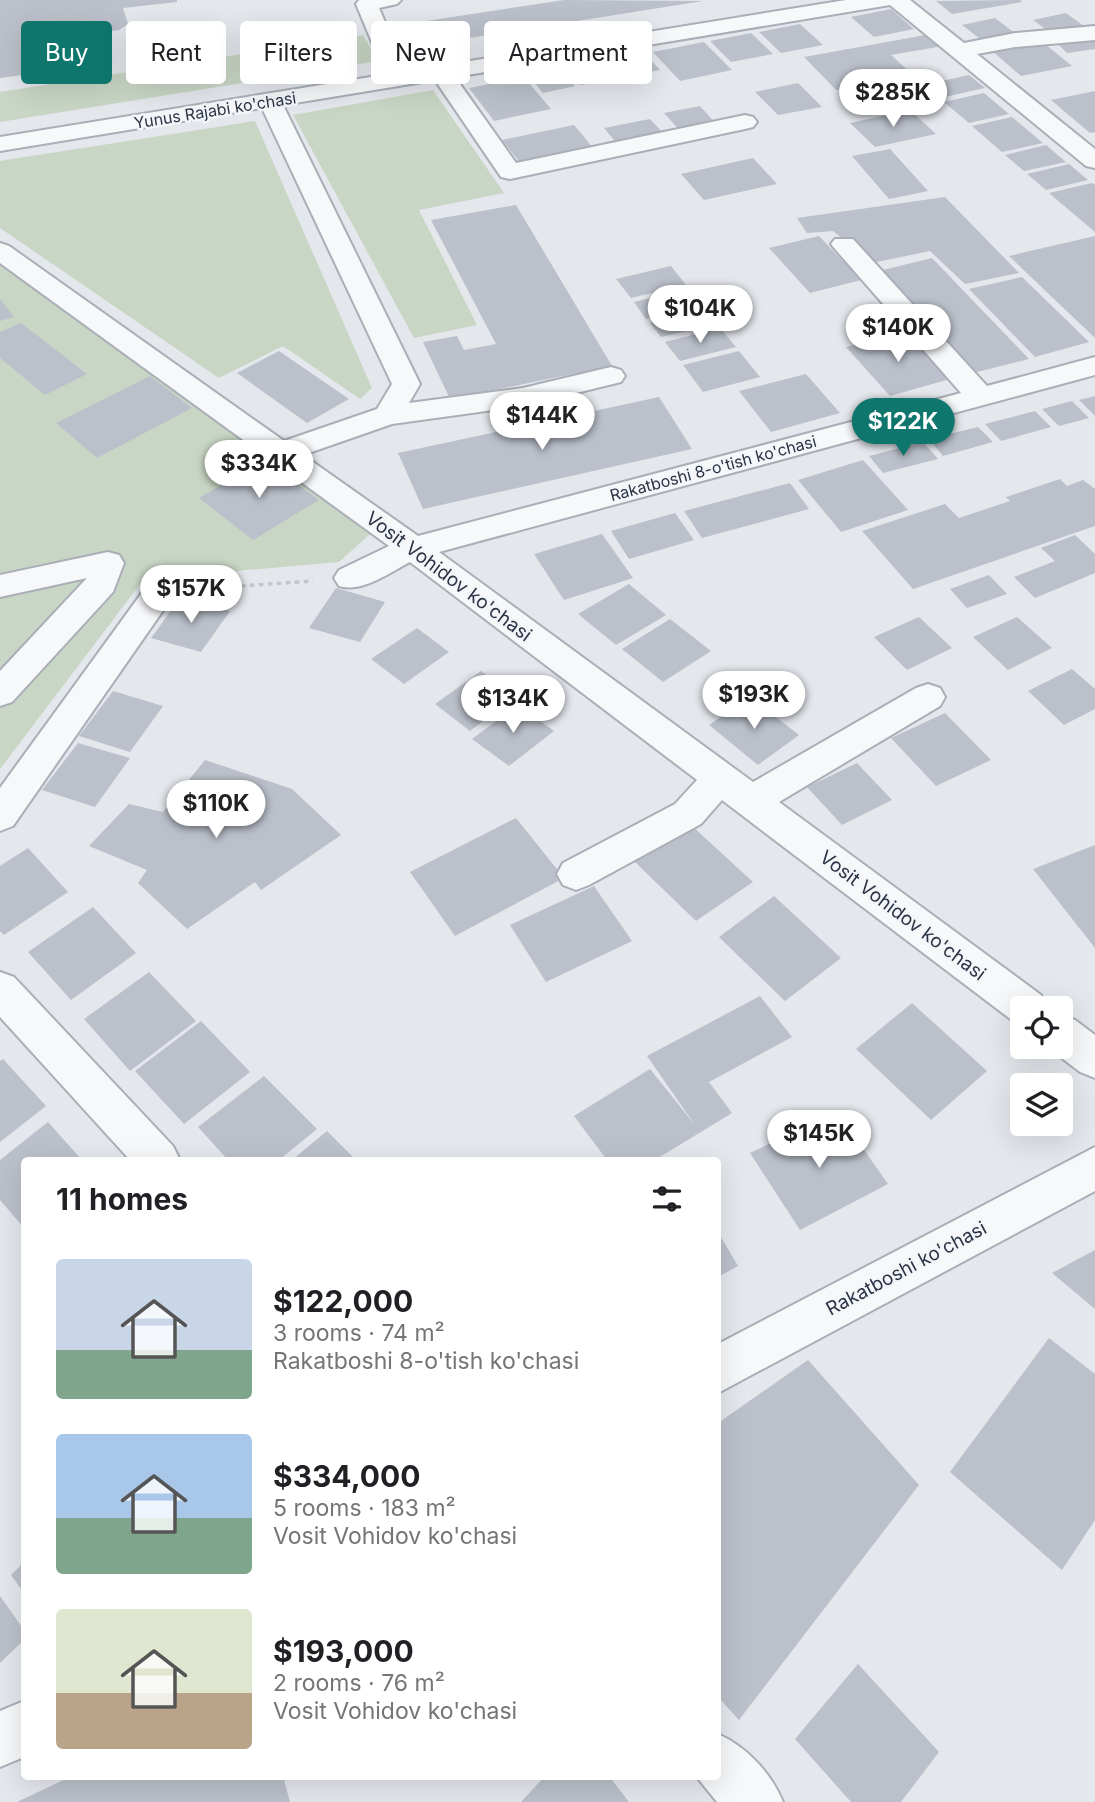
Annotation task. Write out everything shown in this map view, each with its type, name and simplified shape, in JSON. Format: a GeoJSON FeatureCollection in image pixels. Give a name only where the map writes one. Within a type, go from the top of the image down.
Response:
{"type":"FeatureCollection","features":[{"type":"Feature","properties":{"kind":"street"},"geometry":{"type":"LineString","coordinates":[[374,21],[366,2],[390,0]]}},
{"type":"Feature","properties":{"kind":"street","name":"Yunus Rajabi ko'chasi"},"geometry":{"type":"LineString","coordinates":[[470,68],[885,0]]}},
{"type":"Feature","properties":{"kind":"street"},"geometry":{"type":"LineString","coordinates":[[897,0],[1095,161]]}},
{"type":"Feature","properties":{"kind":"street"},"geometry":{"type":"LineString","coordinates":[[958,51],[1015,40],[1095,33]]}},
{"type":"Feature","properties":{"kind":"street","name":"Yunus Rajabi ko'chasi"},"geometry":{"type":"LineString","coordinates":[[0,144],[374,84]]}},
{"type":"Feature","properties":{"kind":"street"},"geometry":{"type":"LineString","coordinates":[[449,84],[510,172],[745,122]]}},
{"type":"Feature","properties":{"kind":"street"},"geometry":{"type":"LineString","coordinates":[[270,101],[406,384],[388,415]]}},
{"type":"Feature","properties":{"kind":"street"},"geometry":{"type":"LineString","coordinates":[[844,244],[981,397]]}},
{"type":"Feature","properties":{"kind":"street","name":"Vosit Vohidov ko'chasi"},"geometry":{"type":"LineString","coordinates":[[0,251],[413,548],[1011,996]]}},
{"type":"Feature","properties":{"kind":"street","name":"Rakatboshi 8-o'tish ko'chasi"},"geometry":{"type":"LineString","coordinates":[[350,578],[413,548],[1095,366]]}},
{"type":"Feature","properties":{"kind":"street"},"geometry":{"type":"LineString","coordinates":[[281,452],[388,415],[523,397],[611,376]]}},
{"type":"Feature","properties":{"kind":"street"},"geometry":{"type":"LineString","coordinates":[[0,586],[108,563],[102,584],[0,693]]}},
{"type":"Feature","properties":{"kind":"street"},"geometry":{"type":"LineString","coordinates":[[0,816],[160,591]]}},
{"type":"Feature","properties":{"kind":"street"},"geometry":{"type":"LineString","coordinates":[[751,801],[929,697]]}},
{"type":"Feature","properties":{"kind":"street"},"geometry":{"type":"LineString","coordinates":[[576,874],[688,814],[720,778]]}},
{"type":"Feature","properties":{"kind":"street"},"geometry":{"type":"LineString","coordinates":[[0,989],[155,1157]]}},
{"type":"Feature","properties":{"kind":"street"},"geometry":{"type":"LineString","coordinates":[[1073,1043],[1095,1059]]}},
{"type":"Feature","properties":{"kind":"street","name":"Rakatboshi ko'chasi"},"geometry":{"type":"LineString","coordinates":[[721,1367],[1095,1168]]}},
{"type":"Feature","properties":{"kind":"street"},"geometry":{"type":"LineString","coordinates":[[0,1740],[21,1730]]}},
{"type":"Feature","properties":{"kind":"street"},"geometry":{"type":"LineString","coordinates":[[721,1765],[755,1802]]}},
{"type":"Feature","properties":{"kind":"path"},"geometry":{"type":"LineString","coordinates":[[160,591],[350,578]]}},
{"type":"Feature","properties":{"kind":"green space"},"geometry":{"type":"Polygon","coordinates":[[[363,35],[371,49],[371,62],[357,64],[357,36],[363,35]]]}},
{"type":"Feature","properties":{"kind":"green space"},"geometry":{"type":"Polygon","coordinates":[[[240,54],[240,83],[0,122],[0,92],[51,84],[112,84],[112,74],[126,72],[126,84],[226,84],[226,57],[240,54]]]}},
{"type":"Feature","properties":{"kind":"green space"},"geometry":{"type":"Polygon","coordinates":[[[433,90],[504,193],[419,210],[477,325],[414,338],[293,115],[433,90]]]}},
{"type":"Feature","properties":{"kind":"green space"},"geometry":{"type":"Polygon","coordinates":[[[255,121],[372,388],[360,399],[283,346],[219,378],[0,228],[0,161],[255,121]]]}},
{"type":"Feature","properties":{"kind":"green space"},"geometry":{"type":"Polygon","coordinates":[[[0,264],[370,534],[339,562],[144,579],[0,769],[0,264]]]}},
{"type":"Feature","properties":{"kind":"building"},"geometry":{"type":"Polygon","coordinates":[[[0,0],[177,0],[123,8],[126,25],[112,31],[112,21],[21,21],[21,75],[0,78],[0,0]]]}},
{"type":"Feature","properties":{"kind":"building"},"geometry":{"type":"Polygon","coordinates":[[[564,0],[703,1],[577,21],[484,21],[484,36],[470,38],[470,21],[426,21],[564,0]]]}},
{"type":"Feature","properties":{"kind":"building"},"geometry":{"type":"Polygon","coordinates":[[[936,1],[1022,2],[952,14],[936,1]]]}},
{"type":"Feature","properties":{"kind":"building"},"geometry":{"type":"Polygon","coordinates":[[[891,9],[914,29],[874,37],[851,17],[891,9]]]}},
{"type":"Feature","properties":{"kind":"building"},"geometry":{"type":"Polygon","coordinates":[[[1066,13],[1088,29],[1055,36],[1033,20],[1066,13]]]}},
{"type":"Feature","properties":{"kind":"building"},"geometry":{"type":"Polygon","coordinates":[[[995,18],[1016,34],[983,41],[962,25],[995,18]]]}},
{"type":"Feature","properties":{"kind":"building"},"geometry":{"type":"Polygon","coordinates":[[[800,24],[823,45],[781,53],[759,32],[800,24]]]}},
{"type":"Feature","properties":{"kind":"building"},"geometry":{"type":"Polygon","coordinates":[[[751,33],[773,54],[731,62],[710,41],[751,33]]]}},
{"type":"Feature","properties":{"kind":"building"},"geometry":{"type":"Polygon","coordinates":[[[931,34],[943,46],[891,55],[913,75],[836,90],[804,57],[931,34]]]}},
{"type":"Feature","properties":{"kind":"building"},"geometry":{"type":"Polygon","coordinates":[[[1095,35],[1095,49],[1067,53],[1054,40],[1095,35]]]}},
{"type":"Feature","properties":{"kind":"building"},"geometry":{"type":"Polygon","coordinates":[[[1040,40],[1072,66],[1021,76],[990,49],[1040,40]]]}},
{"type":"Feature","properties":{"kind":"building"},"geometry":{"type":"Polygon","coordinates":[[[704,42],[732,70],[680,81],[653,52],[704,42]]]}},
{"type":"Feature","properties":{"kind":"building"},"geometry":{"type":"Polygon","coordinates":[[[652,62],[660,70],[652,72],[652,62]]]}},
{"type":"Feature","properties":{"kind":"building"},"geometry":{"type":"Polygon","coordinates":[[[969,75],[985,88],[909,105],[892,92],[969,75]]]}},
{"type":"Feature","properties":{"kind":"building"},"geometry":{"type":"Polygon","coordinates":[[[798,83],[822,107],[778,115],[755,92],[798,83]]]}},
{"type":"Feature","properties":{"kind":"building"},"geometry":{"type":"Polygon","coordinates":[[[489,84],[530,84],[551,109],[494,121],[469,88],[489,84]]]}},
{"type":"Feature","properties":{"kind":"building"},"geometry":{"type":"Polygon","coordinates":[[[536,84],[575,86],[543,93],[536,84]]]}},
{"type":"Feature","properties":{"kind":"building"},"geometry":{"type":"Polygon","coordinates":[[[1095,91],[1095,132],[1090,133],[1051,100],[1095,91]]]}},
{"type":"Feature","properties":{"kind":"building"},"geometry":{"type":"Polygon","coordinates":[[[984,93],[1009,114],[969,123],[944,102],[984,93]]]}},
{"type":"Feature","properties":{"kind":"building"},"geometry":{"type":"Polygon","coordinates":[[[700,106],[719,127],[684,135],[664,113],[700,106]]]}},
{"type":"Feature","properties":{"kind":"building"},"geometry":{"type":"Polygon","coordinates":[[[910,110],[936,134],[875,147],[850,123],[910,110]]]}},
{"type":"Feature","properties":{"kind":"building"},"geometry":{"type":"Polygon","coordinates":[[[1012,117],[1043,143],[1002,152],[972,126],[1012,117]]]}},
{"type":"Feature","properties":{"kind":"building"},"geometry":{"type":"Polygon","coordinates":[[[650,119],[665,135],[618,145],[604,128],[650,119]]]}},
{"type":"Feature","properties":{"kind":"building"},"geometry":{"type":"Polygon","coordinates":[[[574,125],[594,149],[521,164],[502,140],[574,125]]]}},
{"type":"Feature","properties":{"kind":"building"},"geometry":{"type":"Polygon","coordinates":[[[1046,145],[1066,162],[1024,171],[1005,155],[1046,145]]]}},
{"type":"Feature","properties":{"kind":"building"},"geometry":{"type":"Polygon","coordinates":[[[890,149],[928,191],[889,199],[852,156],[890,149]]]}},
{"type":"Feature","properties":{"kind":"building"},"geometry":{"type":"Polygon","coordinates":[[[753,158],[777,184],[704,200],[681,174],[753,158]]]}},
{"type":"Feature","properties":{"kind":"building"},"geometry":{"type":"Polygon","coordinates":[[[1069,164],[1088,180],[1046,190],[1027,174],[1069,164]]]}},
{"type":"Feature","properties":{"kind":"building"},"geometry":{"type":"Polygon","coordinates":[[[1092,183],[1095,185],[1095,232],[1049,193],[1092,183]]]}},
{"type":"Feature","properties":{"kind":"building"},"geometry":{"type":"Polygon","coordinates":[[[945,197],[1019,273],[965,284],[930,251],[872,263],[833,231],[807,233],[797,218],[945,197]]]}},
{"type":"Feature","properties":{"kind":"building"},"geometry":{"type":"Polygon","coordinates":[[[516,205],[612,366],[450,399],[423,342],[457,336],[464,350],[496,344],[431,220],[516,205]]]}},
{"type":"Feature","properties":{"kind":"building"},"geometry":{"type":"Polygon","coordinates":[[[819,236],[861,280],[810,293],[769,248],[819,236]]]}},
{"type":"Feature","properties":{"kind":"building"},"geometry":{"type":"Polygon","coordinates":[[[1095,236],[1095,338],[1009,256],[1095,236]]]}},
{"type":"Feature","properties":{"kind":"building"},"geometry":{"type":"Polygon","coordinates":[[[932,258],[1029,359],[973,373],[879,271],[932,258]]]}},
{"type":"Feature","properties":{"kind":"building"},"geometry":{"type":"Polygon","coordinates":[[[671,266],[686,285],[631,298],[616,279],[671,266]]]}},
{"type":"Feature","properties":{"kind":"building"},"geometry":{"type":"Polygon","coordinates":[[[1022,277],[1089,342],[1035,357],[969,289],[1022,277]]]}},
{"type":"Feature","properties":{"kind":"building"},"geometry":{"type":"Polygon","coordinates":[[[688,289],[702,306],[646,319],[634,302],[688,289]]]}},
{"type":"Feature","properties":{"kind":"building"},"geometry":{"type":"Polygon","coordinates":[[[0,299],[14,317],[0,321],[0,299]]]}},
{"type":"Feature","properties":{"kind":"building"},"geometry":{"type":"Polygon","coordinates":[[[705,310],[717,324],[661,337],[650,323],[705,310]]]}},
{"type":"Feature","properties":{"kind":"building"},"geometry":{"type":"Polygon","coordinates":[[[21,323],[87,374],[45,395],[0,358],[0,332],[21,323]]]}},
{"type":"Feature","properties":{"kind":"building"},"geometry":{"type":"Polygon","coordinates":[[[720,328],[736,347],[680,361],[665,342],[720,328]]]}},
{"type":"Feature","properties":{"kind":"building"},"geometry":{"type":"Polygon","coordinates":[[[906,332],[950,379],[890,396],[846,347],[906,332]]]}},
{"type":"Feature","properties":{"kind":"building"},"geometry":{"type":"Polygon","coordinates":[[[279,351],[349,399],[307,423],[237,373],[279,351]]]}},
{"type":"Feature","properties":{"kind":"building"},"geometry":{"type":"Polygon","coordinates":[[[739,351],[760,377],[703,392],[683,365],[739,351]]]}},
{"type":"Feature","properties":{"kind":"building"},"geometry":{"type":"Polygon","coordinates":[[[806,374],[840,413],[771,432],[739,391],[806,374]]]}},
{"type":"Feature","properties":{"kind":"building"},"geometry":{"type":"Polygon","coordinates":[[[150,376],[192,408],[97,458],[56,423],[150,376]]]}},
{"type":"Feature","properties":{"kind":"building"},"geometry":{"type":"Polygon","coordinates":[[[1095,396],[1095,416],[1079,400],[1095,396]]]}},
{"type":"Feature","properties":{"kind":"building"},"geometry":{"type":"Polygon","coordinates":[[[659,397],[692,449],[423,509],[398,453],[659,397]]]}},
{"type":"Feature","properties":{"kind":"building"},"geometry":{"type":"Polygon","coordinates":[[[1072,401],[1089,418],[1059,426],[1042,409],[1072,401]]]}},
{"type":"Feature","properties":{"kind":"building"},"geometry":{"type":"Polygon","coordinates":[[[1035,411],[1051,427],[1001,441],[985,424],[1035,411]]]}},
{"type":"Feature","properties":{"kind":"building"},"geometry":{"type":"Polygon","coordinates":[[[978,427],[993,442],[943,456],[929,439],[978,427]]]}},
{"type":"Feature","properties":{"kind":"building"},"geometry":{"type":"Polygon","coordinates":[[[923,442],[938,459],[883,473],[869,456],[923,442]]]}},
{"type":"Feature","properties":{"kind":"building"},"geometry":{"type":"Polygon","coordinates":[[[265,460],[319,500],[253,540],[199,498],[265,460]]]}},
{"type":"Feature","properties":{"kind":"building"},"geometry":{"type":"Polygon","coordinates":[[[863,460],[908,510],[841,532],[798,480],[863,460]]]}},
{"type":"Feature","properties":{"kind":"building"},"geometry":{"type":"Polygon","coordinates":[[[1060,479],[1067,486],[1083,480],[1095,489],[1095,526],[913,589],[862,531],[945,504],[959,518],[1010,501],[1006,497],[1060,479]]]}},
{"type":"Feature","properties":{"kind":"building"},"geometry":{"type":"Polygon","coordinates":[[[790,483],[809,509],[702,538],[684,511],[790,483]]]}},
{"type":"Feature","properties":{"kind":"building"},"geometry":{"type":"Polygon","coordinates":[[[675,513],[694,540],[629,559],[611,531],[675,513]]]}},
{"type":"Feature","properties":{"kind":"building"},"geometry":{"type":"Polygon","coordinates":[[[602,534],[633,578],[564,600],[534,554],[602,534]]]}},
{"type":"Feature","properties":{"kind":"building"},"geometry":{"type":"Polygon","coordinates":[[[1075,535],[1095,554],[1095,573],[1035,598],[1014,577],[1055,561],[1041,548],[1075,535]]]}},
{"type":"Feature","properties":{"kind":"building"},"geometry":{"type":"Polygon","coordinates":[[[989,575],[1007,594],[967,608],[950,589],[989,575]]]}},
{"type":"Feature","properties":{"kind":"building"},"geometry":{"type":"Polygon","coordinates":[[[629,584],[666,615],[616,645],[578,614],[629,584]]]}},
{"type":"Feature","properties":{"kind":"building"},"geometry":{"type":"Polygon","coordinates":[[[336,588],[385,602],[360,642],[309,628],[336,588]]]}},
{"type":"Feature","properties":{"kind":"building"},"geometry":{"type":"Polygon","coordinates":[[[181,597],[230,611],[201,652],[151,638],[181,597]]]}},
{"type":"Feature","properties":{"kind":"building"},"geometry":{"type":"Polygon","coordinates":[[[919,617],[952,648],[907,670],[874,637],[919,617]]]}},
{"type":"Feature","properties":{"kind":"building"},"geometry":{"type":"Polygon","coordinates":[[[1017,617],[1052,648],[1008,670],[973,637],[1017,617]]]}},
{"type":"Feature","properties":{"kind":"building"},"geometry":{"type":"Polygon","coordinates":[[[670,619],[711,651],[663,682],[622,649],[670,619]]]}},
{"type":"Feature","properties":{"kind":"building"},"geometry":{"type":"Polygon","coordinates":[[[417,628],[449,652],[404,684],[371,659],[417,628]]]}},
{"type":"Feature","properties":{"kind":"building"},"geometry":{"type":"Polygon","coordinates":[[[1072,669],[1095,689],[1095,709],[1064,725],[1028,691],[1072,669]]]}},
{"type":"Feature","properties":{"kind":"building"},"geometry":{"type":"Polygon","coordinates":[[[481,671],[515,697],[470,731],[435,704],[481,671]]]}},
{"type":"Feature","properties":{"kind":"building"},"geometry":{"type":"Polygon","coordinates":[[[113,691],[163,706],[130,752],[79,736],[113,691]]]}},
{"type":"Feature","properties":{"kind":"building"},"geometry":{"type":"Polygon","coordinates":[[[750,697],[799,735],[758,765],[709,725],[750,697]]]}},
{"type":"Feature","properties":{"kind":"building"},"geometry":{"type":"Polygon","coordinates":[[[518,705],[554,731],[509,766],[472,739],[518,705]]]}},
{"type":"Feature","properties":{"kind":"building"},"geometry":{"type":"Polygon","coordinates":[[[945,713],[991,760],[936,786],[891,738],[945,713]]]}},
{"type":"Feature","properties":{"kind":"building"},"geometry":{"type":"Polygon","coordinates":[[[78,743],[130,758],[95,807],[42,790],[78,743]]]}},
{"type":"Feature","properties":{"kind":"building"},"geometry":{"type":"Polygon","coordinates":[[[205,760],[292,789],[341,835],[261,890],[255,882],[187,929],[138,883],[147,870],[89,846],[129,804],[163,812],[205,760]]]}},
{"type":"Feature","properties":{"kind":"building"},"geometry":{"type":"Polygon","coordinates":[[[857,763],[892,800],[842,825],[807,787],[857,763]]]}},
{"type":"Feature","properties":{"kind":"building"},"geometry":{"type":"Polygon","coordinates":[[[516,818],[564,878],[455,936],[410,872],[516,818]]]}},
{"type":"Feature","properties":{"kind":"building"},"geometry":{"type":"Polygon","coordinates":[[[691,825],[753,882],[696,921],[635,862],[691,825]]]}},
{"type":"Feature","properties":{"kind":"building"},"geometry":{"type":"Polygon","coordinates":[[[1095,845],[1095,948],[1033,869],[1095,845]]]}},
{"type":"Feature","properties":{"kind":"building"},"geometry":{"type":"Polygon","coordinates":[[[28,848],[68,892],[4,935],[0,931],[0,866],[28,848]]]}},
{"type":"Feature","properties":{"kind":"building"},"geometry":{"type":"Polygon","coordinates":[[[594,886],[632,941],[546,982],[510,925],[594,886]]]}},
{"type":"Feature","properties":{"kind":"building"},"geometry":{"type":"Polygon","coordinates":[[[774,896],[841,958],[785,1001],[719,937],[774,896]]]}},
{"type":"Feature","properties":{"kind":"building"},"geometry":{"type":"Polygon","coordinates":[[[93,907],[136,953],[71,1000],[28,952],[93,907]]]}},
{"type":"Feature","properties":{"kind":"building"},"geometry":{"type":"Polygon","coordinates":[[[149,972],[196,1021],[130,1071],[84,1019],[149,972]]]}},
{"type":"Feature","properties":{"kind":"building"},"geometry":{"type":"Polygon","coordinates":[[[760,996],[792,1037],[709,1082],[732,1113],[660,1157],[605,1157],[574,1116],[650,1069],[695,1125],[647,1056],[760,996]]]}},
{"type":"Feature","properties":{"kind":"building"},"geometry":{"type":"Polygon","coordinates":[[[912,1003],[987,1071],[931,1120],[856,1049],[912,1003]]]}},
{"type":"Feature","properties":{"kind":"building"},"geometry":{"type":"Polygon","coordinates":[[[201,1021],[250,1072],[184,1124],[135,1071],[201,1021]]]}},
{"type":"Feature","properties":{"kind":"building"},"geometry":{"type":"Polygon","coordinates":[[[3,1059],[46,1106],[0,1142],[0,1061],[3,1059]]]}},
{"type":"Feature","properties":{"kind":"building"},"geometry":{"type":"Polygon","coordinates":[[[264,1076],[317,1129],[283,1157],[225,1157],[198,1127],[264,1076]]]}},
{"type":"Feature","properties":{"kind":"building"},"geometry":{"type":"Polygon","coordinates":[[[837,1111],[888,1184],[800,1230],[750,1153],[837,1111]]]}},
{"type":"Feature","properties":{"kind":"building"},"geometry":{"type":"Polygon","coordinates":[[[48,1122],[79,1157],[21,1157],[21,1224],[0,1200],[0,1160],[48,1122]]]}},
{"type":"Feature","properties":{"kind":"building"},"geometry":{"type":"Polygon","coordinates":[[[327,1131],[353,1157],[296,1157],[327,1131]]]}},
{"type":"Feature","properties":{"kind":"building"},"geometry":{"type":"Polygon","coordinates":[[[721,1237],[738,1266],[721,1275],[721,1237]]]}},
{"type":"Feature","properties":{"kind":"building"},"geometry":{"type":"Polygon","coordinates":[[[1095,1250],[1095,1309],[1052,1273],[1095,1250]]]}},
{"type":"Feature","properties":{"kind":"building"},"geometry":{"type":"Polygon","coordinates":[[[1049,1338],[1095,1374],[1095,1520],[1062,1570],[950,1472],[1049,1338]]]}},
{"type":"Feature","properties":{"kind":"building"},"geometry":{"type":"Polygon","coordinates":[[[808,1360],[919,1485],[739,1720],[721,1700],[721,1421],[808,1360]]]}},
{"type":"Feature","properties":{"kind":"building"},"geometry":{"type":"Polygon","coordinates":[[[21,1565],[21,1589],[11,1575],[21,1565]]]}},
{"type":"Feature","properties":{"kind":"building"},"geometry":{"type":"Polygon","coordinates":[[[0,1596],[21,1626],[21,1643],[0,1663],[0,1596]]]}},
{"type":"Feature","properties":{"kind":"building"},"geometry":{"type":"Polygon","coordinates":[[[858,1664],[939,1752],[901,1802],[851,1802],[795,1739],[858,1664]]]}},
{"type":"Feature","properties":{"kind":"building"},"geometry":{"type":"Polygon","coordinates":[[[64,1780],[284,1780],[290,1802],[17,1802],[64,1780]]]}},
{"type":"Feature","properties":{"kind":"building"},"geometry":{"type":"Polygon","coordinates":[[[541,1780],[612,1780],[629,1802],[521,1802],[541,1780]]]}}]}
